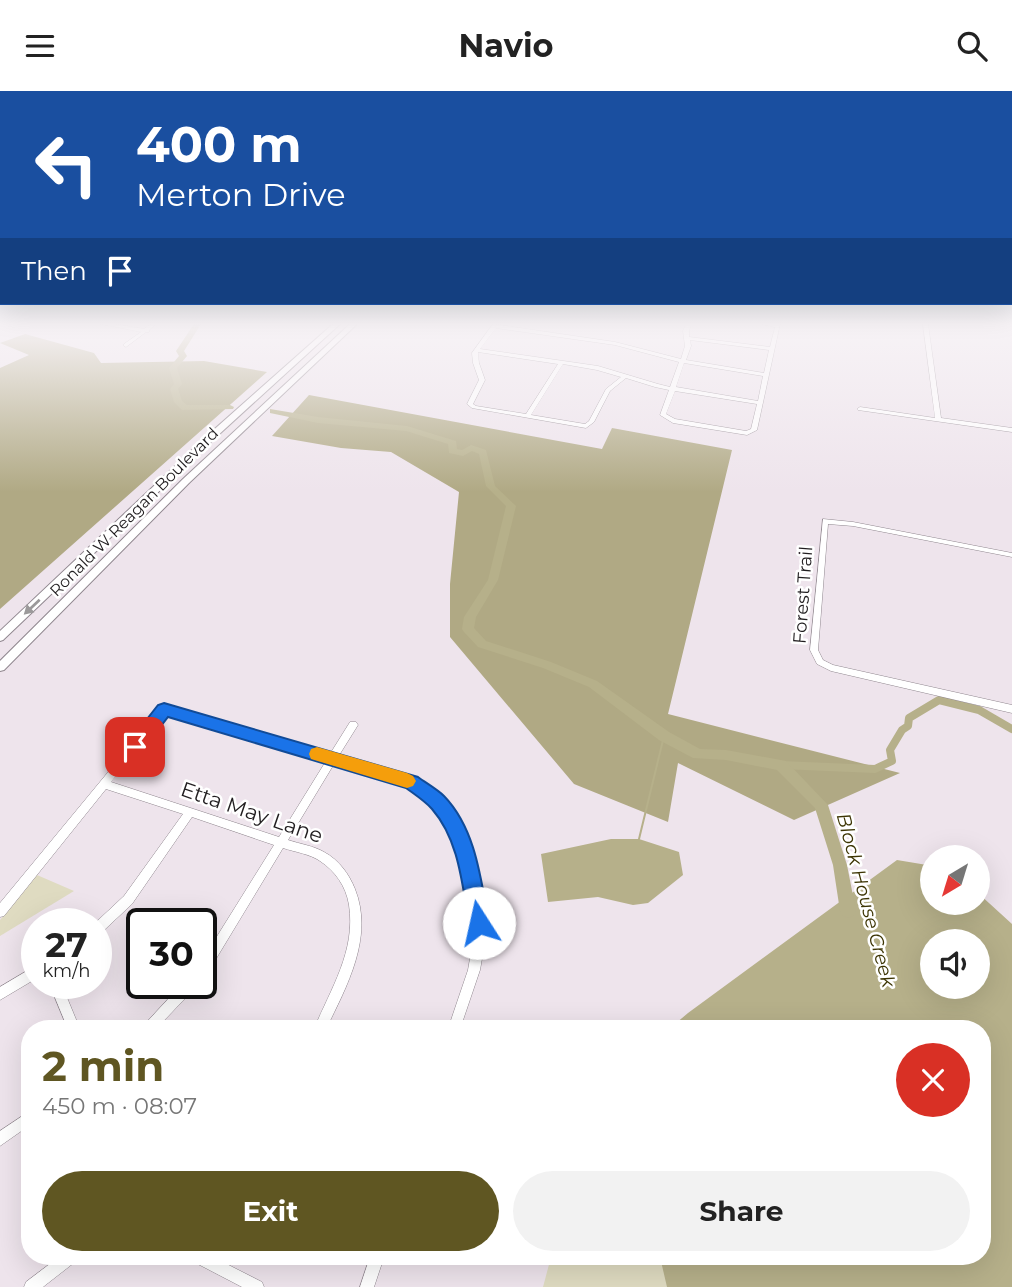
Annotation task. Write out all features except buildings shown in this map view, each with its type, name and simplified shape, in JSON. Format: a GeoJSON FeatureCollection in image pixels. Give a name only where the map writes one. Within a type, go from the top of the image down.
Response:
{"type":"FeatureCollection","features":[{"type":"Feature","properties":{"kind":"main road","name":"Ronald W Reagan Boulevard"},"geometry":{"type":"LineString","coordinates":[[0,637],[275,380]]}},
{"type":"Feature","properties":{"kind":"main road","name":"Ronald W Reagan Boulevard"},"geometry":{"type":"LineString","coordinates":[[0,667],[186,481],[294,380]]}},
{"type":"Feature","properties":{"kind":"street"},"geometry":{"type":"LineString","coordinates":[[483,380],[471,406],[586,426],[591,422],[608,390],[621,380]]}},
{"type":"Feature","properties":{"kind":"street"},"geometry":{"type":"LineString","coordinates":[[527,417],[550,380]]}},
{"type":"Feature","properties":{"kind":"street"},"geometry":{"type":"LineString","coordinates":[[640,380],[673,389],[760,403]]}},
{"type":"Feature","properties":{"kind":"street"},"geometry":{"type":"LineString","coordinates":[[676,380],[663,412],[665,418],[751,433],[754,430],[765,380]]}},
{"type":"Feature","properties":{"kind":"street"},"geometry":{"type":"LineString","coordinates":[[934,380],[938,419]]}},
{"type":"Feature","properties":{"kind":"street"},"geometry":{"type":"LineString","coordinates":[[860,409],[1012,430]]}},
{"type":"Feature","properties":{"kind":"street","name":"Forest Trail"},"geometry":{"type":"LineString","coordinates":[[1012,555],[825,521],[814,650],[818,660],[831,668],[1012,709]]}},
{"type":"Feature","properties":{"kind":"street"},"geometry":{"type":"LineString","coordinates":[[0,912],[164,710],[411,782],[437,801],[455,826],[469,867],[479,923],[477,960],[457,1020]]}},
{"type":"Feature","properties":{"kind":"street"},"geometry":{"type":"LineString","coordinates":[[217,947],[353,725]]}},
{"type":"Feature","properties":{"kind":"street","name":"Etta May Lane"},"geometry":{"type":"LineString","coordinates":[[105,784],[321,856],[345,876],[357,912],[355,946],[348,970],[324,1020]]}},
{"type":"Feature","properties":{"kind":"street"},"geometry":{"type":"LineString","coordinates":[[112,915],[128,900],[190,812]]}},
{"type":"Feature","properties":{"kind":"street"},"geometry":{"type":"LineString","coordinates":[[0,994],[21,981]]}},
{"type":"Feature","properties":{"kind":"street"},"geometry":{"type":"LineString","coordinates":[[62,999],[70,1020]]}},
{"type":"Feature","properties":{"kind":"street"},"geometry":{"type":"LineString","coordinates":[[157,1020],[177,999]]}},
{"type":"Feature","properties":{"kind":"street"},"geometry":{"type":"LineString","coordinates":[[0,1139],[21,1124]]}},
{"type":"Feature","properties":{"kind":"street"},"geometry":{"type":"LineString","coordinates":[[31,1287],[59,1265]]}},
{"type":"Feature","properties":{"kind":"street"},"geometry":{"type":"LineString","coordinates":[[219,1265],[257,1287]]}},
{"type":"Feature","properties":{"kind":"street"},"geometry":{"type":"LineString","coordinates":[[367,1287],[374,1265]]}},
{"type":"Feature","properties":{"kind":"shaded area"},"geometry":{"type":"Polygon","coordinates":[[[0,380],[258,380],[0,609],[0,380]]]}},
{"type":"Feature","properties":{"kind":"shaded area"},"geometry":{"type":"Polygon","coordinates":[[[309,395],[602,449],[612,428],[732,450],[668,714],[900,773],[794,820],[678,763],[668,822],[574,784],[450,637],[450,584],[459,492],[391,452],[341,448],[272,436],[309,395]]]}},
{"type":"Feature","properties":{"kind":"shaded area"},"geometry":{"type":"Polygon","coordinates":[[[37,875],[74,891],[46,908],[21,908],[21,923],[0,936],[0,920],[37,875]]]}},
{"type":"Feature","properties":{"kind":"shaded area"},"geometry":{"type":"Polygon","coordinates":[[[549,1265],[990,1265],[1012,1287],[543,1287],[549,1265]]]}},
{"type":"Feature","properties":{"kind":"water"},"geometry":{"type":"Polygon","coordinates":[[[611,839],[639,839],[679,852],[683,875],[648,903],[633,905],[598,897],[548,902],[541,854],[611,839]]]}},
{"type":"Feature","properties":{"kind":"water"},"geometry":{"type":"Polygon","coordinates":[[[897,860],[920,864],[920,915],[990,915],[990,904],[1012,924],[1012,1287],[667,1287],[662,1265],[991,1265],[991,1020],[680,1020],[897,860]]]}},
{"type":"Feature","properties":{"kind":"waterway","name":"Block House Creek"},"geometry":{"type":"LineString","coordinates":[[177,380],[178,384],[174,389],[178,402],[185,408],[230,407]]}},
{"type":"Feature","properties":{"kind":"waterway","name":"Block House Creek"},"geometry":{"type":"LineString","coordinates":[[273,411],[318,420],[407,429],[453,443],[452,451],[463,453],[471,448],[483,452],[491,486],[511,506],[493,580],[470,617],[468,629],[482,644],[547,665],[593,684],[664,736],[698,754],[726,755],[781,765],[821,805],[840,865],[848,911]]}},
{"type":"Feature","properties":{"kind":"waterway"},"geometry":{"type":"LineString","coordinates":[[781,765],[875,769],[892,761],[890,750],[902,730],[908,726],[909,718],[939,700],[979,710],[1012,729]]}},
{"type":"Feature","properties":{"kind":"waterway"},"geometry":{"type":"LineString","coordinates":[[639,839],[664,736]]}},
{"type":"Feature","properties":{"kind":"slow traffic"},"geometry":{"type":"LineString","coordinates":[[317,754],[407,781]]}},
{"type":"Feature","properties":{"kind":"route"},"geometry":{"type":"LineString","coordinates":[[135,747],[164,710],[411,782],[437,801],[455,826],[469,867],[479,923]]}}]}
